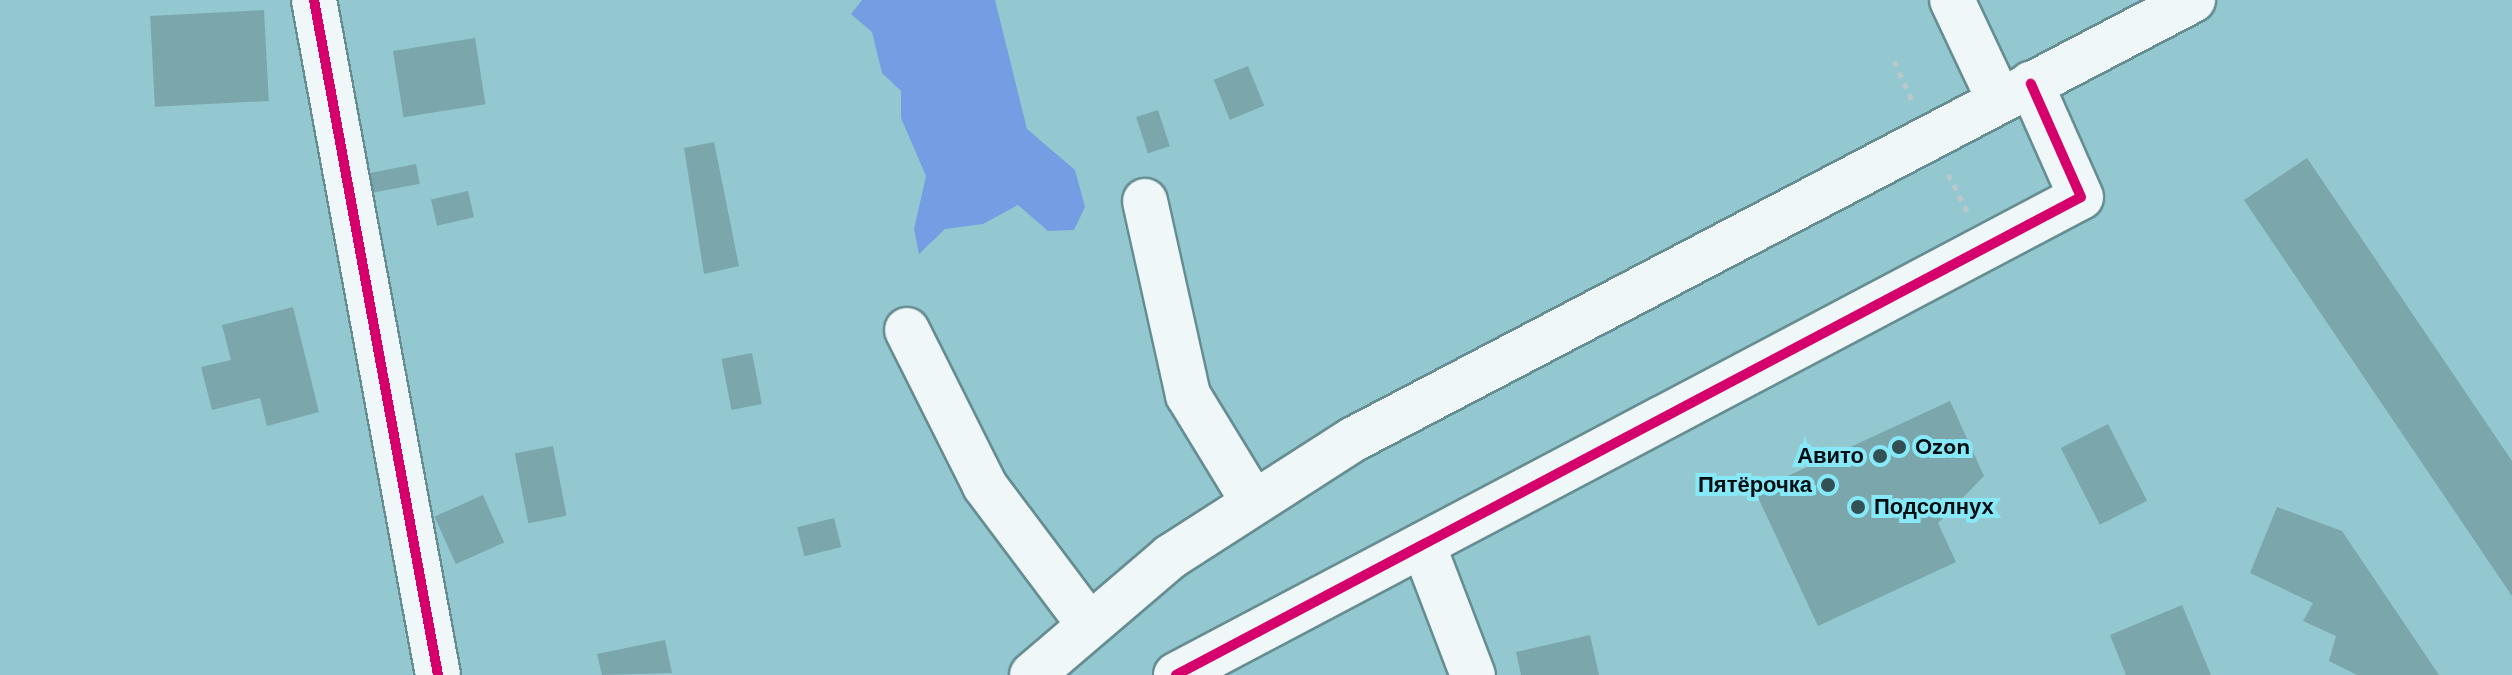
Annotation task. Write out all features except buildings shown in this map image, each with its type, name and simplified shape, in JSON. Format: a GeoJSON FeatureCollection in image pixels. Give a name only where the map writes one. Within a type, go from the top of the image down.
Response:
{"type":"FeatureCollection","features":[{"type":"Feature","properties":{"kind":"street"},"geometry":{"type":"LineString","coordinates":[[314,0],[438,675]]}},
{"type":"Feature","properties":{"kind":"street"},"geometry":{"type":"LineString","coordinates":[[1176,675],[1424,547],[2081,197],[1952,0]]}},
{"type":"Feature","properties":{"kind":"street"},"geometry":{"type":"LineString","coordinates":[[1032,675],[1088,623],[1252,500],[1354,439],[2193,0]]}},
{"type":"Feature","properties":{"kind":"street"},"geometry":{"type":"LineString","coordinates":[[1145,201],[1188,395],[1252,500]]}},
{"type":"Feature","properties":{"kind":"street"},"geometry":{"type":"LineString","coordinates":[[907,330],[985,486],[1088,623]]}},
{"type":"Feature","properties":{"kind":"street"},"geometry":{"type":"LineString","coordinates":[[1424,547],[1473,675]]}},
{"type":"Feature","properties":{"kind":"water"},"geometry":{"type":"Polygon","coordinates":[[[862,0],[995,0],[1027,129],[1075,170],[1085,207],[1074,230],[1048,231],[1018,205],[983,224],[945,229],[919,254],[914,229],[926,176],[901,118],[901,91],[882,73],[872,32],[851,14],[862,0]]]}},
{"type":"Feature","properties":{"kind":"cycle path"},"geometry":{"type":"LineString","coordinates":[[314,0],[438,675]]}},
{"type":"Feature","properties":{"kind":"cycle path"},"geometry":{"type":"LineString","coordinates":[[1176,675],[2081,197],[2031,84]]}},
{"type":"Feature","properties":{"kind":"place","name":"Ozon"},"geometry":{"type":"Point","coordinates":[1899,447]}},
{"type":"Feature","properties":{"kind":"place","name":"Авито"},"geometry":{"type":"Point","coordinates":[1880,456]}},
{"type":"Feature","properties":{"kind":"place","name":"Пятёрочка"},"geometry":{"type":"Point","coordinates":[1828,485]}},
{"type":"Feature","properties":{"kind":"place","name":"Подсолнух"},"geometry":{"type":"Point","coordinates":[1858,507]}}]}
